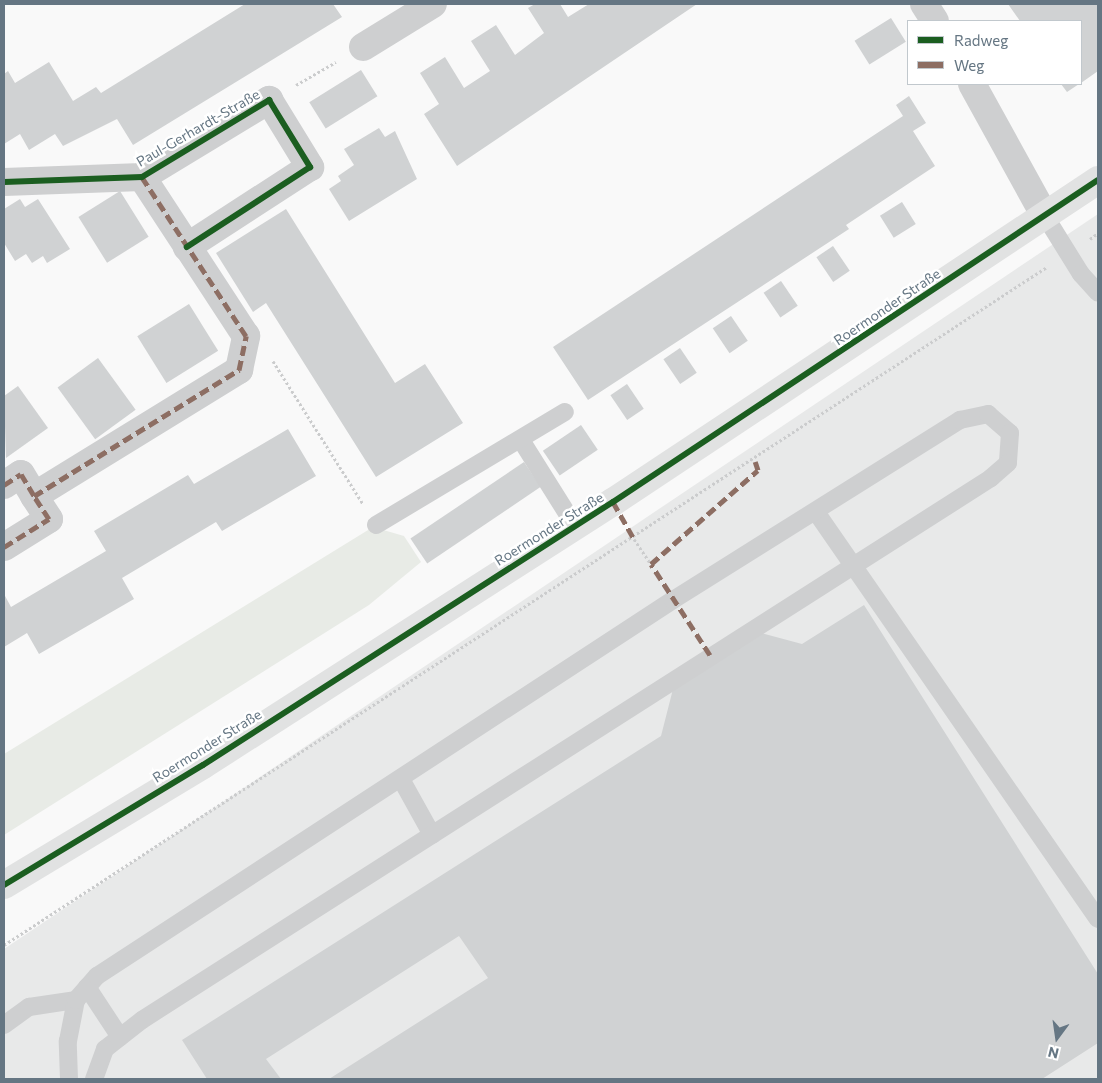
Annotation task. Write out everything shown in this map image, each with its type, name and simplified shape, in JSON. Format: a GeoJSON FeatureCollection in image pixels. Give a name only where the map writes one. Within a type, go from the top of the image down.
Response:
{"type":"FeatureCollection","features":[{"type":"Feature","properties":{"kind":"main road","name":"Roermonder Straße"},"geometry":{"type":"LineString","coordinates":[[4,885],[203,765],[576,526],[1098,180]]}},
{"type":"Feature","properties":{"kind":"street"},"geometry":{"type":"LineString","coordinates":[[362,47],[433,4]]}},
{"type":"Feature","properties":{"kind":"street"},"geometry":{"type":"LineString","coordinates":[[924,4],[934,20]]}},
{"type":"Feature","properties":{"kind":"street"},"geometry":{"type":"LineString","coordinates":[[973,85],[1045,216]]}},
{"type":"Feature","properties":{"kind":"street","name":"Paul-Gerhardt-Straße"},"geometry":{"type":"LineString","coordinates":[[4,182],[142,177],[270,100],[310,167],[187,247]]}},
{"type":"Feature","properties":{"kind":"street","name":"Paul-Gerhardt-Straße"},"geometry":{"type":"LineString","coordinates":[[142,177],[246,336],[246,355]]}},
{"type":"Feature","properties":{"kind":"street"},"geometry":{"type":"LineString","coordinates":[[34,496],[239,370],[246,355]]}},
{"type":"Feature","properties":{"kind":"street"},"geometry":{"type":"LineString","coordinates":[[4,485],[20,474],[49,519],[4,547]]}},
{"type":"Feature","properties":{"kind":"lane"},"geometry":{"type":"LineString","coordinates":[[1045,216],[1068,254],[1098,293]]}},
{"type":"Feature","properties":{"kind":"lane"},"geometry":{"type":"LineString","coordinates":[[376,525],[565,412]]}},
{"type":"Feature","properties":{"kind":"lane"},"geometry":{"type":"LineString","coordinates":[[4,1025],[29,1007],[82,994],[131,954],[816,512],[974,414],[1001,421],[1010,433],[1008,463],[991,478],[850,564],[142,1020],[105,1049],[94,1079]]}},
{"type":"Feature","properties":{"kind":"lane"},"geometry":{"type":"LineString","coordinates":[[521,440],[576,526]]}},
{"type":"Feature","properties":{"kind":"lane"},"geometry":{"type":"LineString","coordinates":[[816,512],[850,564],[1098,920]]}},
{"type":"Feature","properties":{"kind":"lane"},"geometry":{"type":"LineString","coordinates":[[401,779],[432,835]]}},
{"type":"Feature","properties":{"kind":"lane"},"geometry":{"type":"LineString","coordinates":[[82,994],[120,1038]]}},
{"type":"Feature","properties":{"kind":"lane"},"geometry":{"type":"LineString","coordinates":[[69,1079],[68,1041],[82,994]]}},
{"type":"Feature","properties":{"kind":"path"},"geometry":{"type":"LineString","coordinates":[[270,100],[362,47]]}},
{"type":"Feature","properties":{"kind":"path"},"geometry":{"type":"LineString","coordinates":[[4,945],[634,539],[1068,254]]}},
{"type":"Feature","properties":{"kind":"path"},"geometry":{"type":"LineString","coordinates":[[246,355],[274,361],[376,525]]}},
{"type":"Feature","properties":{"kind":"path"},"geometry":{"type":"LineString","coordinates":[[634,539],[651,564]]}},
{"type":"Feature","properties":{"kind":"shaded area"},"geometry":{"type":"Polygon","coordinates":[[[1098,214],[1098,1079],[4,1079],[4,949],[1098,214]]]}},
{"type":"Feature","properties":{"kind":"shaded area"},"geometry":{"type":"Polygon","coordinates":[[[373,527],[404,536],[421,562],[369,605],[4,835],[4,754],[373,527]]]}},
{"type":"Feature","properties":{"kind":"building"},"geometry":{"type":"Polygon","coordinates":[[[245,4],[333,4],[342,17],[133,145],[117,119],[63,146],[55,134],[29,150],[20,134],[4,144],[4,74],[8,71],[15,83],[49,62],[73,101],[96,87],[101,93],[245,4]]]}},
{"type":"Feature","properties":{"kind":"building"},"geometry":{"type":"Polygon","coordinates":[[[535,4],[560,4],[568,17],[589,4],[697,4],[457,166],[424,114],[439,104],[420,73],[445,57],[464,88],[490,71],[471,41],[496,25],[515,55],[544,33],[528,8],[535,4]]]}},
{"type":"Feature","properties":{"kind":"building"},"geometry":{"type":"Polygon","coordinates":[[[1008,4],[1098,4],[1098,71],[1082,82],[1082,20],[1019,20],[1008,4]]]}},
{"type":"Feature","properties":{"kind":"building"},"geometry":{"type":"Polygon","coordinates":[[[891,18],[906,42],[869,65],[855,41],[891,18]]]}},
{"type":"Feature","properties":{"kind":"building"},"geometry":{"type":"Polygon","coordinates":[[[361,70],[377,96],[326,129],[309,102],[361,70]]]}},
{"type":"Feature","properties":{"kind":"building"},"geometry":{"type":"Polygon","coordinates":[[[1062,85],[1078,85],[1067,92],[1062,85]]]}},
{"type":"Feature","properties":{"kind":"building"},"geometry":{"type":"Polygon","coordinates":[[[909,96],[926,123],[913,131],[935,166],[846,225],[849,229],[588,400],[553,347],[903,116],[896,105],[909,96]]]}},
{"type":"Feature","properties":{"kind":"building"},"geometry":{"type":"Polygon","coordinates":[[[379,128],[385,137],[395,131],[417,179],[349,221],[329,189],[341,181],[338,176],[354,165],[344,149],[379,128]]]}},
{"type":"Feature","properties":{"kind":"building"},"geometry":{"type":"Polygon","coordinates":[[[120,191],[149,237],[107,263],[78,217],[120,191]]]}},
{"type":"Feature","properties":{"kind":"building"},"geometry":{"type":"Polygon","coordinates":[[[20,199],[25,207],[38,199],[70,249],[47,263],[43,256],[32,263],[26,254],[15,261],[4,243],[4,209],[20,199]]]}},
{"type":"Feature","properties":{"kind":"building"},"geometry":{"type":"Polygon","coordinates":[[[902,202],[916,224],[894,238],[880,216],[902,202]]]}},
{"type":"Feature","properties":{"kind":"building"},"geometry":{"type":"Polygon","coordinates":[[[286,209],[395,383],[425,364],[463,423],[376,477],[266,303],[253,312],[216,253],[286,209]]]}},
{"type":"Feature","properties":{"kind":"building"},"geometry":{"type":"Polygon","coordinates":[[[833,246],[850,271],[833,282],[816,257],[833,246]]]}},
{"type":"Feature","properties":{"kind":"building"},"geometry":{"type":"Polygon","coordinates":[[[781,281],[798,306],[780,318],[764,293],[781,281]]]}},
{"type":"Feature","properties":{"kind":"building"},"geometry":{"type":"Polygon","coordinates":[[[189,304],[218,351],[166,383],[137,336],[189,304]]]}},
{"type":"Feature","properties":{"kind":"building"},"geometry":{"type":"Polygon","coordinates":[[[731,316],[748,341],[730,353],[713,328],[731,316]]]}},
{"type":"Feature","properties":{"kind":"building"},"geometry":{"type":"Polygon","coordinates":[[[680,348],[697,373],[680,384],[663,359],[680,348]]]}},
{"type":"Feature","properties":{"kind":"building"},"geometry":{"type":"Polygon","coordinates":[[[98,358],[136,410],[95,439],[58,387],[98,358]]]}},
{"type":"Feature","properties":{"kind":"building"},"geometry":{"type":"Polygon","coordinates":[[[627,384],[644,409],[627,420],[610,395],[627,384]]]}},
{"type":"Feature","properties":{"kind":"building"},"geometry":{"type":"Polygon","coordinates":[[[18,386],[48,428],[6,458],[4,396],[18,386]]]}},
{"type":"Feature","properties":{"kind":"building"},"geometry":{"type":"Polygon","coordinates":[[[581,425],[598,450],[560,476],[543,451],[581,425]]]}},
{"type":"Feature","properties":{"kind":"building"},"geometry":{"type":"Polygon","coordinates":[[[288,429],[316,476],[222,531],[216,522],[122,578],[134,599],[39,654],[27,633],[4,647],[4,594],[11,607],[106,551],[94,531],[188,475],[194,484],[288,429]]]}},
{"type":"Feature","properties":{"kind":"building"},"geometry":{"type":"Polygon","coordinates":[[[524,462],[541,487],[427,563],[410,539],[524,462]]]}},
{"type":"Feature","properties":{"kind":"building"},"geometry":{"type":"Polygon","coordinates":[[[864,605],[1098,974],[1098,1043],[1042,1079],[329,1079],[488,978],[459,936],[266,1059],[281,1079],[207,1079],[182,1040],[661,736],[673,689],[761,633],[802,644],[864,605]]]}},
{"type":"Feature","properties":{"kind":"marked path"},"geometry":{"type":"LineString","coordinates":[[4,485],[21,474],[34,496],[239,370],[246,336],[142,177]]}},
{"type":"Feature","properties":{"kind":"marked path"},"geometry":{"type":"LineString","coordinates":[[710,655],[651,564],[758,470],[755,461]]}},
{"type":"Feature","properties":{"kind":"marked path"},"geometry":{"type":"LineString","coordinates":[[4,547],[49,519],[34,496]]}},
{"type":"Feature","properties":{"kind":"marked path"},"geometry":{"type":"LineString","coordinates":[[613,502],[634,539]]}},
{"type":"Feature","properties":{"kind":"cycle path"},"geometry":{"type":"LineString","coordinates":[[4,182],[142,177],[269,100],[310,167],[187,247]]}},
{"type":"Feature","properties":{"kind":"cycle path"},"geometry":{"type":"LineString","coordinates":[[4,885],[203,765],[613,502],[1098,180]]}}]}
